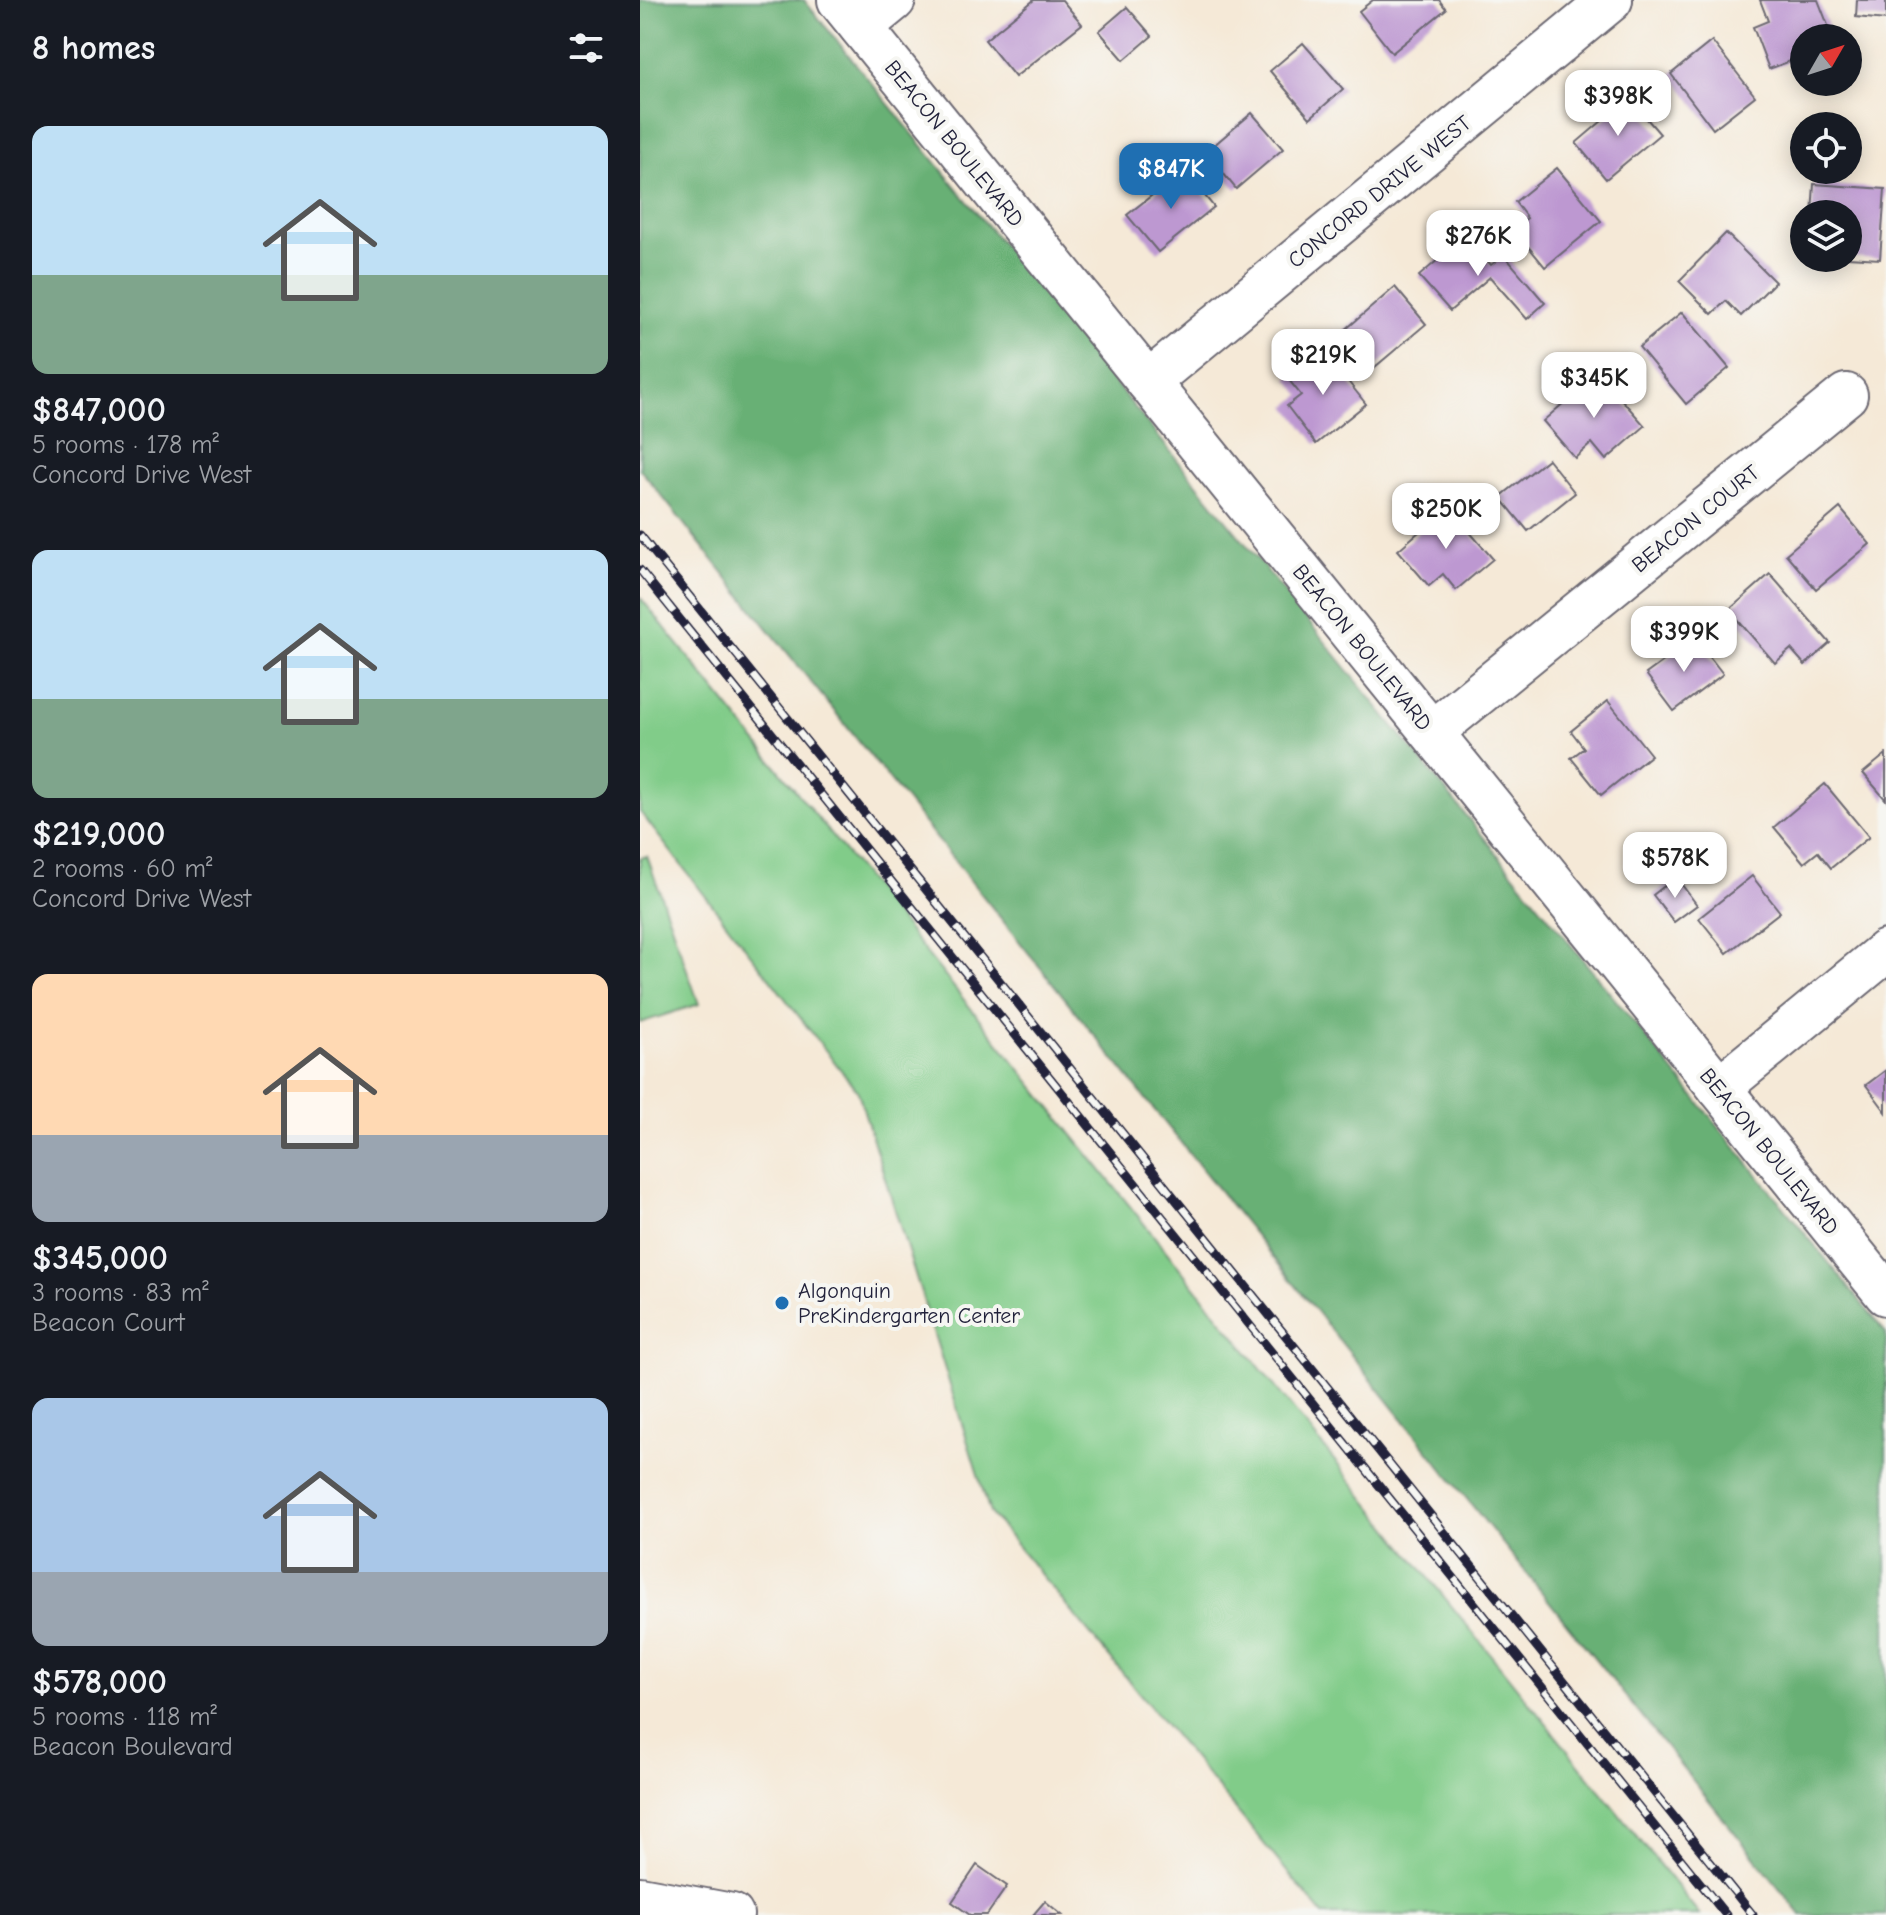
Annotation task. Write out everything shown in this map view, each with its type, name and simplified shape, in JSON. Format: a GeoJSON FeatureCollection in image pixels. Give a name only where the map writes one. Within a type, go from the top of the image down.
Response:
{"type":"FeatureCollection","features":[{"type":"Feature","properties":{"kind":"street"},"geometry":{"type":"LineString","coordinates":[[850,14],[894,0]]}},
{"type":"Feature","properties":{"kind":"street","name":"CONCORD DRIVE WEST"},"geometry":{"type":"LineString","coordinates":[[1148,382],[1611,0]]}},
{"type":"Feature","properties":{"kind":"street","name":"BEACON BOULEVARD"},"geometry":{"type":"LineString","coordinates":[[850,14],[1886,1294]]}},
{"type":"Feature","properties":{"kind":"street","name":"BEACON COURT"},"geometry":{"type":"LineString","coordinates":[[1432,732],[1846,395]]}},
{"type":"Feature","properties":{"kind":"street"},"geometry":{"type":"LineString","coordinates":[[1719,1088],[1886,951]]}},
{"type":"Feature","properties":{"kind":"street"},"geometry":{"type":"LineString","coordinates":[[640,1898],[732,1915]]}},
{"type":"Feature","properties":{"kind":"green space"},"geometry":{"type":"Polygon","coordinates":[[[640,0],[804,0],[1886,1333],[1886,1915],[1801,1915],[640,469],[640,0]]]}},
{"type":"Feature","properties":{"kind":"green space"},"geometry":{"type":"Polygon","coordinates":[[[640,597],[1700,1915],[1323,1915],[990,1513],[858,1092],[640,812],[640,597]]]}},
{"type":"Feature","properties":{"kind":"green space"},"geometry":{"type":"Polygon","coordinates":[[[647,856],[699,1004],[640,1023],[640,858],[647,856]]]}},
{"type":"Feature","properties":{"kind":"building"},"geometry":{"type":"Polygon","coordinates":[[[1034,0],[1062,0],[1082,24],[1015,77],[985,40],[1034,0]]]}},
{"type":"Feature","properties":{"kind":"building"},"geometry":{"type":"Polygon","coordinates":[[[1373,0],[1439,0],[1446,9],[1392,53],[1359,11],[1373,0]]]}},
{"type":"Feature","properties":{"kind":"building"},"geometry":{"type":"Polygon","coordinates":[[[1760,0],[1818,0],[1827,24],[1790,24],[1790,61],[1769,69],[1753,27],[1768,21],[1760,0]]]}},
{"type":"Feature","properties":{"kind":"building"},"geometry":{"type":"Polygon","coordinates":[[[1857,0],[1886,0],[1886,20],[1856,17],[1857,0]]]}},
{"type":"Feature","properties":{"kind":"building"},"geometry":{"type":"Polygon","coordinates":[[[1127,7],[1152,36],[1124,60],[1099,31],[1127,7]]]}},
{"type":"Feature","properties":{"kind":"building"},"geometry":{"type":"Polygon","coordinates":[[[1712,41],[1755,96],[1713,129],[1671,74],[1712,41]]]}},
{"type":"Feature","properties":{"kind":"building"},"geometry":{"type":"Polygon","coordinates":[[[1303,43],[1343,89],[1310,118],[1270,71],[1303,43]]]}},
{"type":"Feature","properties":{"kind":"building"},"geometry":{"type":"Polygon","coordinates":[[[1629,98],[1660,134],[1606,179],[1576,143],[1629,98]]]}},
{"type":"Feature","properties":{"kind":"building"},"geometry":{"type":"Polygon","coordinates":[[[1252,113],[1283,149],[1236,189],[1206,152],[1252,113]]]}},
{"type":"Feature","properties":{"kind":"building"},"geometry":{"type":"Polygon","coordinates":[[[1557,168],[1601,221],[1545,267],[1514,229],[1527,218],[1515,202],[1557,168]]]}},
{"type":"Feature","properties":{"kind":"building"},"geometry":{"type":"Polygon","coordinates":[[[1184,170],[1214,207],[1158,252],[1127,215],[1184,170]]]}},
{"type":"Feature","properties":{"kind":"building"},"geometry":{"type":"Polygon","coordinates":[[[1814,184],[1885,189],[1880,259],[1862,258],[1862,200],[1813,200],[1814,184]]]}},
{"type":"Feature","properties":{"kind":"building"},"geometry":{"type":"Polygon","coordinates":[[[1726,233],[1775,282],[1741,316],[1726,301],[1712,314],[1679,281],[1726,233]]]}},
{"type":"Feature","properties":{"kind":"building"},"geometry":{"type":"Polygon","coordinates":[[[1466,236],[1491,265],[1504,255],[1545,303],[1527,319],[1490,277],[1450,311],[1419,276],[1466,236]]]}},
{"type":"Feature","properties":{"kind":"building"},"geometry":{"type":"Polygon","coordinates":[[[1395,287],[1426,324],[1369,372],[1338,336],[1395,287]]]}},
{"type":"Feature","properties":{"kind":"building"},"geometry":{"type":"Polygon","coordinates":[[[1682,312],[1729,368],[1686,404],[1639,347],[1682,312]]]}},
{"type":"Feature","properties":{"kind":"building"},"geometry":{"type":"Polygon","coordinates":[[[1323,350],[1366,404],[1316,444],[1287,406],[1301,395],[1288,379],[1323,350]]]}},
{"type":"Feature","properties":{"kind":"building"},"geometry":{"type":"Polygon","coordinates":[[[1598,373],[1645,426],[1606,460],[1592,443],[1575,458],[1543,421],[1598,373]]]}},
{"type":"Feature","properties":{"kind":"building"},"geometry":{"type":"Polygon","coordinates":[[[1548,459],[1575,493],[1528,531],[1500,497],[1548,459]]]}},
{"type":"Feature","properties":{"kind":"building"},"geometry":{"type":"Polygon","coordinates":[[[1448,507],[1493,559],[1456,590],[1443,574],[1429,586],[1398,550],[1448,507]]]}},
{"type":"Feature","properties":{"kind":"building"},"geometry":{"type":"Polygon","coordinates":[[[1840,508],[1870,544],[1816,589],[1786,554],[1840,508]]]}},
{"type":"Feature","properties":{"kind":"building"},"geometry":{"type":"Polygon","coordinates":[[[1770,574],[1830,643],[1805,665],[1791,649],[1775,663],[1729,610],[1770,574]]]}},
{"type":"Feature","properties":{"kind":"building"},"geometry":{"type":"Polygon","coordinates":[[[1695,638],[1723,674],[1674,711],[1646,674],[1695,638]]]}},
{"type":"Feature","properties":{"kind":"building"},"geometry":{"type":"Polygon","coordinates":[[[1608,701],[1651,755],[1601,795],[1571,758],[1584,748],[1571,731],[1608,701]]]}},
{"type":"Feature","properties":{"kind":"building"},"geometry":{"type":"Polygon","coordinates":[[[1886,754],[1886,800],[1863,773],[1886,754]]]}},
{"type":"Feature","properties":{"kind":"building"},"geometry":{"type":"Polygon","coordinates":[[[1825,784],[1869,837],[1831,868],[1818,852],[1804,863],[1774,827],[1825,784]]]}},
{"type":"Feature","properties":{"kind":"building"},"geometry":{"type":"Polygon","coordinates":[[[1752,876],[1780,912],[1727,953],[1699,918],[1752,876]]]}},
{"type":"Feature","properties":{"kind":"building"},"geometry":{"type":"Polygon","coordinates":[[[1676,877],[1697,905],[1674,922],[1653,895],[1676,877]]]}},
{"type":"Feature","properties":{"kind":"building"},"geometry":{"type":"Polygon","coordinates":[[[1886,1070],[1886,1112],[1866,1085],[1886,1070]]]}},
{"type":"Feature","properties":{"kind":"building"},"geometry":{"type":"Polygon","coordinates":[[[977,1865],[1007,1886],[987,1915],[970,1915],[952,1902],[977,1865]]]}},
{"type":"Feature","properties":{"kind":"building"},"geometry":{"type":"Polygon","coordinates":[[[1045,1901],[1062,1915],[1033,1915],[1045,1901]]]}},
{"type":"Feature","properties":{"kind":"railway"},"geometry":{"type":"LineString","coordinates":[[640,535],[1753,1915]]}},
{"type":"Feature","properties":{"kind":"railway"},"geometry":{"type":"LineString","coordinates":[[640,570],[1726,1915]]}},
{"type":"Feature","properties":{"kind":"place","name":"Algonquin PreKindergarten Center"},"geometry":{"type":"Point","coordinates":[782,1303]}}]}
